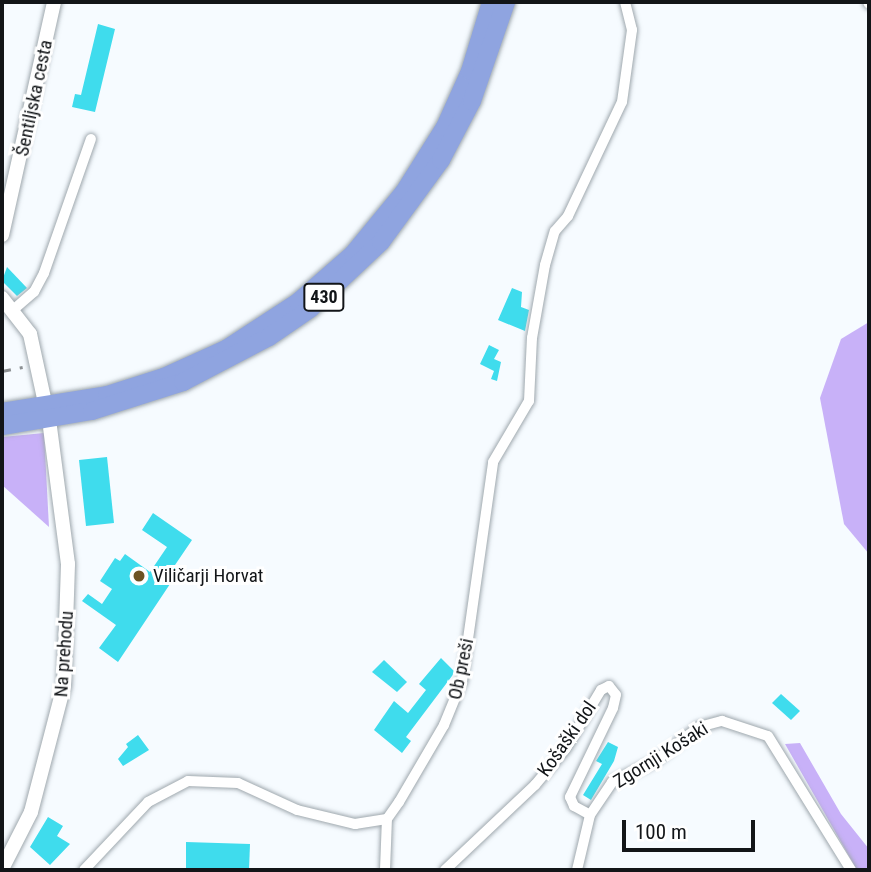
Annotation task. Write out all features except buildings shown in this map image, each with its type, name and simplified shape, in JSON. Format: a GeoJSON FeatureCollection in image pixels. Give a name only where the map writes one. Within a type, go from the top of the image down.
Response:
{"type":"FeatureCollection","features":[{"type":"Feature","properties":{"kind":"highway","name":"430"},"geometry":{"type":"LineString","coordinates":[[2,412],[107,395],[164,377],[226,349],[298,302],[353,254],[404,192],[460,93],[491,2]]}},
{"type":"Feature","properties":{"kind":"highway","name":"430"},"geometry":{"type":"LineString","coordinates":[[2,426],[92,411],[183,382],[269,337],[310,309],[381,242],[441,160],[477,88],[506,2]]}},
{"type":"Feature","properties":{"kind":"street","name":"Šentiljska cesta"},"geometry":{"type":"LineString","coordinates":[[2,233],[54,2]]}},
{"type":"Feature","properties":{"kind":"street","name":"Ob preši"},"geometry":{"type":"LineString","coordinates":[[387,819],[444,725],[462,681],[494,462],[529,401],[532,338],[545,265],[555,232],[568,216],[622,102],[632,30],[625,2]]}},
{"type":"Feature","properties":{"kind":"street"},"geometry":{"type":"LineString","coordinates":[[13,310],[34,292],[44,272],[91,139]]}},
{"type":"Feature","properties":{"kind":"street"},"geometry":{"type":"LineString","coordinates":[[2,298],[30,334],[44,398]]}},
{"type":"Feature","properties":{"kind":"street","name":"Na prehodu"},"geometry":{"type":"LineString","coordinates":[[2,869],[32,812],[57,726],[65,673],[65,520],[50,428]]}},
{"type":"Feature","properties":{"kind":"street","name":"Košaški dol"},"geometry":{"type":"LineString","coordinates":[[445,870],[535,785],[566,748],[601,690],[610,686],[616,695],[613,708],[570,797],[574,806],[590,815]]}},
{"type":"Feature","properties":{"kind":"street","name":"Zgornji Košaki"},"geometry":{"type":"LineString","coordinates":[[577,870],[590,815],[612,782],[654,762],[699,727],[736,723],[768,736],[781,751],[851,870]]}},
{"type":"Feature","properties":{"kind":"street"},"geometry":{"type":"LineString","coordinates":[[84,870],[148,802],[188,781],[238,783],[335,821],[373,823],[387,819],[385,870]]}},
{"type":"Feature","properties":{"kind":"shaded area"},"geometry":{"type":"Polygon","coordinates":[[[869,322],[869,554],[844,524],[820,398],[841,339],[869,322]]]}},
{"type":"Feature","properties":{"kind":"shaded area"},"geometry":{"type":"Polygon","coordinates":[[[44,433],[49,527],[2,485],[2,437],[44,433]]]}},
{"type":"Feature","properties":{"kind":"shaded area"},"geometry":{"type":"Polygon","coordinates":[[[800,743],[841,814],[869,849],[869,870],[857,870],[785,744],[800,743]]]}},
{"type":"Feature","properties":{"kind":"railway"},"geometry":{"type":"LineString","coordinates":[[2,371],[23,367]]}},
{"type":"Feature","properties":{"kind":"place","name":"Viličarji Horvat"},"geometry":{"type":"Point","coordinates":[139,576]}}]}
